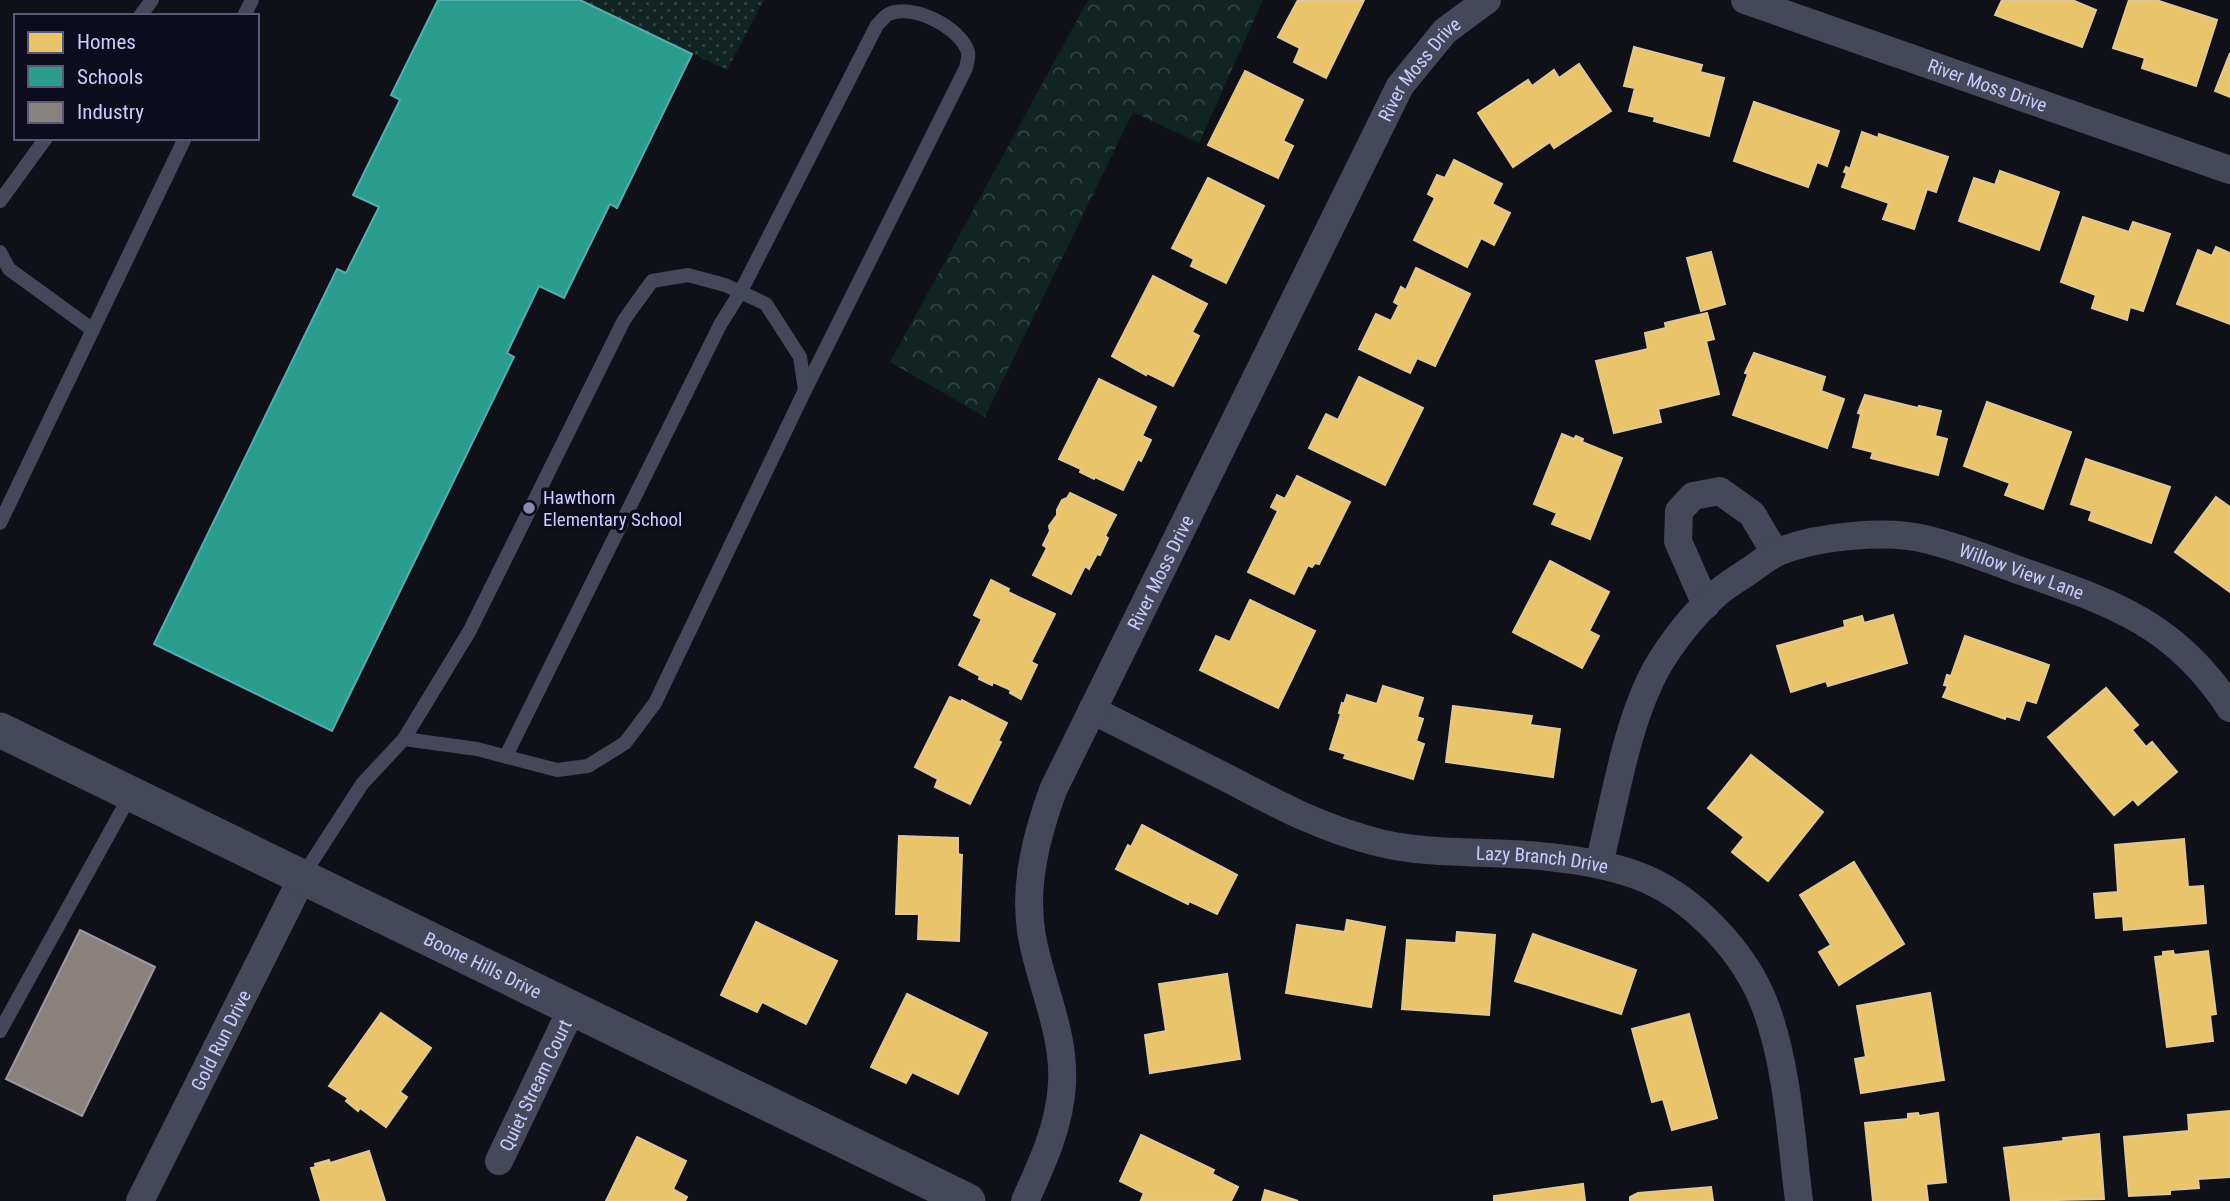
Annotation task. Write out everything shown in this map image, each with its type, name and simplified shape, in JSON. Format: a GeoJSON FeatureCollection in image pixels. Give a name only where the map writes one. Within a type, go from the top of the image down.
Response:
{"type":"FeatureCollection","features":[{"type":"Feature","properties":{"kind":"street","name":"River Moss Drive"},"geometry":{"type":"LineString","coordinates":[[1026,1201],[1044,1160],[1056,1119],[1062,1084],[1060,1045],[1032,936],[1029,889],[1038,832],[1053,790],[1401,86],[1445,31],[1487,0]]}},
{"type":"Feature","properties":{"kind":"street","name":"River Moss Drive"},"geometry":{"type":"LineString","coordinates":[[1745,0],[2230,170]]}},
{"type":"Feature","properties":{"kind":"street"},"geometry":{"type":"LineString","coordinates":[[1706,605],[1678,541],[1679,511],[1693,496],[1720,491],[1752,514],[1775,553]]}},
{"type":"Feature","properties":{"kind":"street","name":"Willow View Lane"},"geometry":{"type":"LineString","coordinates":[[1600,864],[1632,733],[1650,681],[1674,643],[1713,596],[1775,553],[1814,541],[1846,536],[1927,539],[2098,598],[2148,623],[2189,656],[2217,688],[2230,708]]}},
{"type":"Feature","properties":{"kind":"street","name":"Lazy Branch Drive"},"geometry":{"type":"LineString","coordinates":[[1092,710],[1335,831],[1384,844],[1438,851],[1547,856],[1600,864],[1639,876],[1679,899],[1713,925],[1746,969],[1766,1006],[1779,1053],[1799,1201]]}},
{"type":"Feature","properties":{"kind":"street","name":"Boone Hills Drive"},"geometry":{"type":"LineString","coordinates":[[0,730],[968,1201]]}},
{"type":"Feature","properties":{"kind":"street","name":"Gold Run Drive"},"geometry":{"type":"LineString","coordinates":[[140,1201],[302,878]]}},
{"type":"Feature","properties":{"kind":"street","name":"Quiet Stream Court"},"geometry":{"type":"LineString","coordinates":[[499,1161],[572,1007]]}},
{"type":"Feature","properties":{"kind":"lane"},"geometry":{"type":"LineString","coordinates":[[141,14],[152,0]]}},
{"type":"Feature","properties":{"kind":"lane"},"geometry":{"type":"LineString","coordinates":[[404,739],[477,749],[557,770],[588,766],[625,743],[654,703],[804,390],[967,68],[969,53],[960,37],[941,23],[911,11],[889,14],[877,25],[741,291],[720,326],[506,756]]}},
{"type":"Feature","properties":{"kind":"lane"},"geometry":{"type":"LineString","coordinates":[[0,201],[45,140]]}},
{"type":"Feature","properties":{"kind":"lane"},"geometry":{"type":"LineString","coordinates":[[0,523],[184,140]]}},
{"type":"Feature","properties":{"kind":"lane"},"geometry":{"type":"LineString","coordinates":[[0,252],[9,269],[93,330]]}},
{"type":"Feature","properties":{"kind":"lane"},"geometry":{"type":"LineString","coordinates":[[302,878],[362,784],[404,739],[469,632],[624,320],[652,281],[688,275],[741,291],[766,304],[800,357],[804,390]]}},
{"type":"Feature","properties":{"kind":"lane"},"geometry":{"type":"LineString","coordinates":[[0,1031],[131,794]]}},
{"type":"Feature","properties":{"kind":"green space"},"geometry":{"type":"Polygon","coordinates":[[[580,0],[764,0],[727,70],[580,0]]]}},
{"type":"Feature","properties":{"kind":"green space"},"geometry":{"type":"Polygon","coordinates":[[[1088,0],[1263,0],[1199,143],[1133,112],[985,417],[890,362],[1088,0]]]}},
{"type":"Feature","properties":{"kind":"building: Homes"},"geometry":{"type":"Polygon","coordinates":[[[1298,0],[1364,0],[1326,78],[1294,62],[1300,48],[1278,37],[1298,0]]]}},
{"type":"Feature","properties":{"kind":"building: Homes"},"geometry":{"type":"Polygon","coordinates":[[[2002,0],[2072,0],[2096,10],[2082,47],[1995,15],[2002,0]]]}},
{"type":"Feature","properties":{"kind":"building: Homes"},"geometry":{"type":"Polygon","coordinates":[[[2129,0],[2156,0],[2217,20],[2196,86],[2142,68],[2145,58],[2113,48],[2129,0]]]}},
{"type":"Feature","properties":{"kind":"building: Homes"},"geometry":{"type":"Polygon","coordinates":[[[1634,47],[1702,65],[1700,72],[1724,78],[1709,136],[1629,111],[1635,88],[1624,86],[1634,47]]]}},
{"type":"Feature","properties":{"kind":"building: Homes"},"geometry":{"type":"Polygon","coordinates":[[[2230,53],[2230,97],[2215,91],[2230,53]]]}},
{"type":"Feature","properties":{"kind":"building: Homes"},"geometry":{"type":"Polygon","coordinates":[[[1579,64],[1611,111],[1554,148],[1550,142],[1513,167],[1478,113],[1528,80],[1532,86],[1554,70],[1559,78],[1579,64]]]}},
{"type":"Feature","properties":{"kind":"building: Homes"},"geometry":{"type":"Polygon","coordinates":[[[1245,71],[1303,100],[1283,141],[1293,146],[1278,178],[1208,145],[1245,71]]]}},
{"type":"Feature","properties":{"kind":"building: Homes"},"geometry":{"type":"Polygon","coordinates":[[[1754,102],[1839,131],[1827,166],[1817,162],[1808,187],[1734,161],[1754,102]]]}},
{"type":"Feature","properties":{"kind":"building: Homes"},"geometry":{"type":"Polygon","coordinates":[[[1862,132],[1878,138],[1879,134],[1948,157],[1936,192],[1927,189],[1914,229],[1883,219],[1889,203],[1842,187],[1847,173],[1844,172],[1846,167],[1850,169],[1862,132]]]}},
{"type":"Feature","properties":{"kind":"building: Homes"},"geometry":{"type":"Polygon","coordinates":[[[1454,160],[1502,184],[1492,204],[1510,213],[1494,245],[1481,238],[1467,267],[1414,240],[1435,198],[1428,194],[1437,175],[1445,178],[1454,160]]]}},
{"type":"Feature","properties":{"kind":"building: Homes"},"geometry":{"type":"Polygon","coordinates":[[[2000,171],[2059,192],[2039,250],[1959,221],[1974,178],[1995,185],[2000,171]]]}},
{"type":"Feature","properties":{"kind":"building: Homes"},"geometry":{"type":"Polygon","coordinates":[[[1208,178],[1264,206],[1226,283],[1191,266],[1194,259],[1172,248],[1208,178]]]}},
{"type":"Feature","properties":{"kind":"building: Homes"},"geometry":{"type":"Polygon","coordinates":[[[2083,217],[2129,232],[2133,222],[2170,234],[2143,311],[2130,307],[2127,320],[2092,308],[2096,295],[2061,282],[2083,217]]]}},
{"type":"Feature","properties":{"kind":"building: Homes"},"geometry":{"type":"Polygon","coordinates":[[[2216,247],[2230,253],[2230,324],[2177,304],[2198,250],[2212,256],[2216,247]]]}},
{"type":"Feature","properties":{"kind":"building: Homes"},"geometry":{"type":"Polygon","coordinates":[[[1711,252],[1725,304],[1701,311],[1687,258],[1711,252]]]}},
{"type":"Feature","properties":{"kind":"building: Homes"},"geometry":{"type":"Polygon","coordinates":[[[1416,268],[1470,294],[1435,366],[1417,358],[1410,373],[1359,349],[1376,314],[1391,321],[1399,305],[1394,302],[1401,287],[1406,290],[1416,268]]]}},
{"type":"Feature","properties":{"kind":"building: Homes"},"geometry":{"type":"Polygon","coordinates":[[[1153,276],[1207,304],[1192,332],[1199,336],[1173,386],[1112,356],[1153,276]]]}},
{"type":"Feature","properties":{"kind":"building: Homes"},"geometry":{"type":"Polygon","coordinates":[[[1707,313],[1714,339],[1706,341],[1719,394],[1658,409],[1661,422],[1614,433],[1596,361],[1648,349],[1645,333],[1666,328],[1665,323],[1707,313]]]}},
{"type":"Feature","properties":{"kind":"building: Homes"},"geometry":{"type":"Polygon","coordinates":[[[1754,353],[1825,377],[1821,391],[1844,399],[1827,448],[1733,415],[1748,374],[1745,373],[1754,353]]]}},
{"type":"Feature","properties":{"kind":"building: Homes"},"geometry":{"type":"Polygon","coordinates":[[[1359,377],[1423,408],[1385,485],[1309,448],[1326,414],[1338,420],[1359,377]]]}},
{"type":"Feature","properties":{"kind":"building: Homes"},"geometry":{"type":"Polygon","coordinates":[[[1099,379],[1156,407],[1142,436],[1151,440],[1123,490],[1095,477],[1094,479],[1080,472],[1081,469],[1059,459],[1099,379]]]}},
{"type":"Feature","properties":{"kind":"building: Homes"},"geometry":{"type":"Polygon","coordinates":[[[1865,395],[1941,411],[1935,436],[1947,439],[1938,475],[1871,458],[1873,452],[1853,447],[1861,414],[1858,413],[1865,395]]]}},
{"type":"Feature","properties":{"kind":"building: Homes"},"geometry":{"type":"Polygon","coordinates":[[[1987,402],[2071,432],[2043,509],[2005,495],[2010,483],[1964,466],[1987,402]]]}},
{"type":"Feature","properties":{"kind":"building: Homes"},"geometry":{"type":"Polygon","coordinates":[[[1562,434],[1574,439],[1576,436],[1583,439],[1582,442],[1622,458],[1590,539],[1552,524],[1557,513],[1534,504],[1562,434]]]}},
{"type":"Feature","properties":{"kind":"building: Homes"},"geometry":{"type":"Polygon","coordinates":[[[2086,459],[2170,487],[2151,543],[2089,520],[2092,511],[2071,504],[2086,459]]]}},
{"type":"Feature","properties":{"kind":"building: Homes"},"geometry":{"type":"Polygon","coordinates":[[[1297,476],[1350,502],[1319,564],[1315,563],[1312,567],[1308,565],[1294,594],[1248,572],[1278,511],[1271,507],[1277,495],[1285,499],[1297,476]]]}},
{"type":"Feature","properties":{"kind":"building: Homes"},"geometry":{"type":"Polygon","coordinates":[[[1070,493],[1116,515],[1105,536],[1108,538],[1100,555],[1097,554],[1089,569],[1085,566],[1071,594],[1033,575],[1047,548],[1043,545],[1050,531],[1049,526],[1057,515],[1062,500],[1070,493]]]}},
{"type":"Feature","properties":{"kind":"building: Homes"},"geometry":{"type":"Polygon","coordinates":[[[2216,497],[2230,507],[2230,592],[2175,552],[2216,497]]]}},
{"type":"Feature","properties":{"kind":"building: Homes"},"geometry":{"type":"Polygon","coordinates":[[[1550,561],[1609,592],[1589,631],[1599,636],[1582,668],[1513,632],[1550,561]]]}},
{"type":"Feature","properties":{"kind":"building: Homes"},"geometry":{"type":"Polygon","coordinates":[[[991,580],[1009,589],[1008,592],[1055,614],[1031,662],[1037,665],[1021,699],[1010,693],[1011,690],[979,679],[980,676],[959,665],[982,619],[974,615],[991,580]]]}},
{"type":"Feature","properties":{"kind":"building: Homes"},"geometry":{"type":"Polygon","coordinates":[[[1250,600],[1315,631],[1278,708],[1200,670],[1216,636],[1230,642],[1250,600]]]}},
{"type":"Feature","properties":{"kind":"building: Homes"},"geometry":{"type":"Polygon","coordinates":[[[1893,615],[1907,663],[1828,686],[1826,681],[1791,692],[1777,646],[1845,627],[1844,621],[1862,616],[1864,623],[1893,615]]]}},
{"type":"Feature","properties":{"kind":"building: Homes"},"geometry":{"type":"Polygon","coordinates":[[[1965,636],[2049,665],[2036,703],[2026,700],[2019,720],[2006,716],[2005,719],[1943,697],[1948,686],[1944,685],[1947,675],[1951,676],[1965,636]]]}},
{"type":"Feature","properties":{"kind":"building: Homes"},"geometry":{"type":"Polygon","coordinates":[[[1383,686],[1423,698],[1417,717],[1423,719],[1416,741],[1424,744],[1413,779],[1344,758],[1346,754],[1330,749],[1342,703],[1344,704],[1347,695],[1377,704],[1383,686]]]}},
{"type":"Feature","properties":{"kind":"building: Homes"},"geometry":{"type":"Polygon","coordinates":[[[2106,688],[2138,725],[2132,730],[2146,747],[2152,742],[2177,772],[2138,805],[2133,799],[2114,815],[2048,737],[2106,688]]]}},
{"type":"Feature","properties":{"kind":"building: Homes"},"geometry":{"type":"Polygon","coordinates":[[[950,697],[961,702],[962,700],[1007,723],[998,741],[1001,742],[970,804],[935,787],[938,779],[915,767],[950,697]]]}},
{"type":"Feature","properties":{"kind":"building: Homes"},"geometry":{"type":"Polygon","coordinates":[[[1453,706],[1532,716],[1530,725],[1560,729],[1553,777],[1446,762],[1453,706]]]}},
{"type":"Feature","properties":{"kind":"building: Homes"},"geometry":{"type":"Polygon","coordinates":[[[1751,755],[1823,812],[1768,881],[1732,852],[1744,837],[1708,808],[1751,755]]]}},
{"type":"Feature","properties":{"kind":"building: Homes"},"geometry":{"type":"Polygon","coordinates":[[[1142,825],[1237,875],[1217,914],[1189,901],[1188,904],[1116,869],[1142,825]]]}},
{"type":"Feature","properties":{"kind":"building: Homes"},"geometry":{"type":"Polygon","coordinates":[[[899,836],[958,838],[958,854],[962,855],[959,941],[918,939],[919,914],[896,914],[899,836]]]}},
{"type":"Feature","properties":{"kind":"building: Homes"},"geometry":{"type":"Polygon","coordinates":[[[2184,839],[2188,887],[2203,886],[2206,923],[2124,930],[2123,916],[2096,918],[2094,894],[2118,892],[2115,845],[2184,839]]]}},
{"type":"Feature","properties":{"kind":"building: Homes"},"geometry":{"type":"Polygon","coordinates":[[[1854,862],[1904,944],[1839,985],[1819,952],[1831,945],[1800,895],[1854,862]]]}},
{"type":"Feature","properties":{"kind":"building: Homes"},"geometry":{"type":"Polygon","coordinates":[[[1347,920],[1385,927],[1371,1007],[1286,993],[1297,925],[1345,932],[1347,920]]]}},
{"type":"Feature","properties":{"kind":"building: Homes"},"geometry":{"type":"Polygon","coordinates":[[[756,922],[837,961],[806,1024],[762,1002],[757,1012],[721,995],[756,922]]]}},
{"type":"Feature","properties":{"kind":"building: Homes"},"geometry":{"type":"Polygon","coordinates":[[[1457,932],[1495,935],[1489,1015],[1402,1009],[1407,940],[1456,943],[1457,932]]]}},
{"type":"Feature","properties":{"kind":"building: Homes"},"geometry":{"type":"Polygon","coordinates":[[[1533,934],[1636,970],[1621,1014],[1515,981],[1533,934]]]}},
{"type":"Feature","properties":{"kind":"building: Homes"},"geometry":{"type":"Polygon","coordinates":[[[2173,951],[2174,955],[2208,951],[2216,1014],[2210,1015],[2213,1041],[2167,1047],[2155,957],[2163,956],[2163,952],[2173,951]]]}},
{"type":"Feature","properties":{"kind":"building: Homes"},"geometry":{"type":"Polygon","coordinates":[[[1227,974],[1240,1059],[1150,1073],[1145,1035],[1166,1031],[1159,984],[1227,974]]]}},
{"type":"Feature","properties":{"kind":"building: Homes"},"geometry":{"type":"Polygon","coordinates":[[[1930,993],[1944,1080],[1861,1093],[1855,1059],[1866,1057],[1857,1006],[1930,993]]]}},
{"type":"Feature","properties":{"kind":"building: Homes"},"geometry":{"type":"Polygon","coordinates":[[[907,994],[987,1033],[958,1094],[912,1072],[906,1083],[871,1067],[907,994]]]}},
{"type":"Feature","properties":{"kind":"building: Homes"},"geometry":{"type":"Polygon","coordinates":[[[381,1013],[431,1048],[400,1092],[407,1097],[386,1127],[360,1108],[358,1111],[346,1101],[348,1098],[329,1086],[381,1013]]]}},
{"type":"Feature","properties":{"kind":"building: Homes"},"geometry":{"type":"Polygon","coordinates":[[[1689,1014],[1717,1118],[1672,1130],[1663,1099],[1652,1102],[1632,1029],[1689,1014]]]}},
{"type":"Feature","properties":{"kind":"building: Homes"},"geometry":{"type":"Polygon","coordinates":[[[2230,1111],[2230,1177],[2198,1179],[2199,1188],[2170,1190],[2170,1194],[2129,1196],[2124,1137],[2189,1131],[2188,1115],[2230,1111]]]}},
{"type":"Feature","properties":{"kind":"building: Homes"},"geometry":{"type":"Polygon","coordinates":[[[1918,1113],[1919,1116],[1938,1113],[1946,1182],[1926,1184],[1928,1201],[1873,1201],[1865,1123],[1908,1119],[1908,1114],[1918,1113]]]}},
{"type":"Feature","properties":{"kind":"building: Homes"},"geometry":{"type":"Polygon","coordinates":[[[2099,1134],[2104,1199],[2011,1201],[2004,1148],[2099,1134]]]}},
{"type":"Feature","properties":{"kind":"building: Homes"},"geometry":{"type":"Polygon","coordinates":[[[1141,1135],[1214,1170],[1212,1174],[1238,1187],[1231,1201],[1141,1200],[1144,1193],[1120,1181],[1141,1135]]]}},
{"type":"Feature","properties":{"kind":"building: Homes"},"geometry":{"type":"Polygon","coordinates":[[[637,1137],[686,1161],[673,1189],[687,1197],[685,1201],[606,1201],[637,1137]]]}},
{"type":"Feature","properties":{"kind":"building: Homes"},"geometry":{"type":"Polygon","coordinates":[[[369,1151],[385,1201],[321,1201],[311,1168],[316,1167],[315,1164],[329,1160],[330,1163],[369,1151]]]}},
{"type":"Feature","properties":{"kind":"building: Homes"},"geometry":{"type":"Polygon","coordinates":[[[1583,1184],[1585,1201],[1494,1201],[1494,1196],[1583,1184]]]}},
{"type":"Feature","properties":{"kind":"building: Homes"},"geometry":{"type":"Polygon","coordinates":[[[1711,1187],[1713,1201],[1630,1201],[1630,1197],[1638,1193],[1711,1187]]]}},
{"type":"Feature","properties":{"kind":"building: Homes"},"geometry":{"type":"Polygon","coordinates":[[[1265,1190],[1298,1201],[1262,1201],[1265,1190]]]}},
{"type":"Feature","properties":{"kind":"building: Schools"},"geometry":{"type":"Polygon","coordinates":[[[438,0],[580,0],[692,54],[617,208],[610,204],[564,298],[539,286],[507,353],[514,357],[332,731],[154,644],[337,269],[346,273],[379,207],[353,195],[400,100],[391,95],[438,0]]]}},
{"type":"Feature","properties":{"kind":"building: Industry"},"geometry":{"type":"Polygon","coordinates":[[[80,930],[155,967],[82,1116],[6,1079],[80,930]]]}},
{"type":"Feature","properties":{"kind":"place","name":"Hawthorn Elementary School"},"geometry":{"type":"Point","coordinates":[529,508]}}]}
